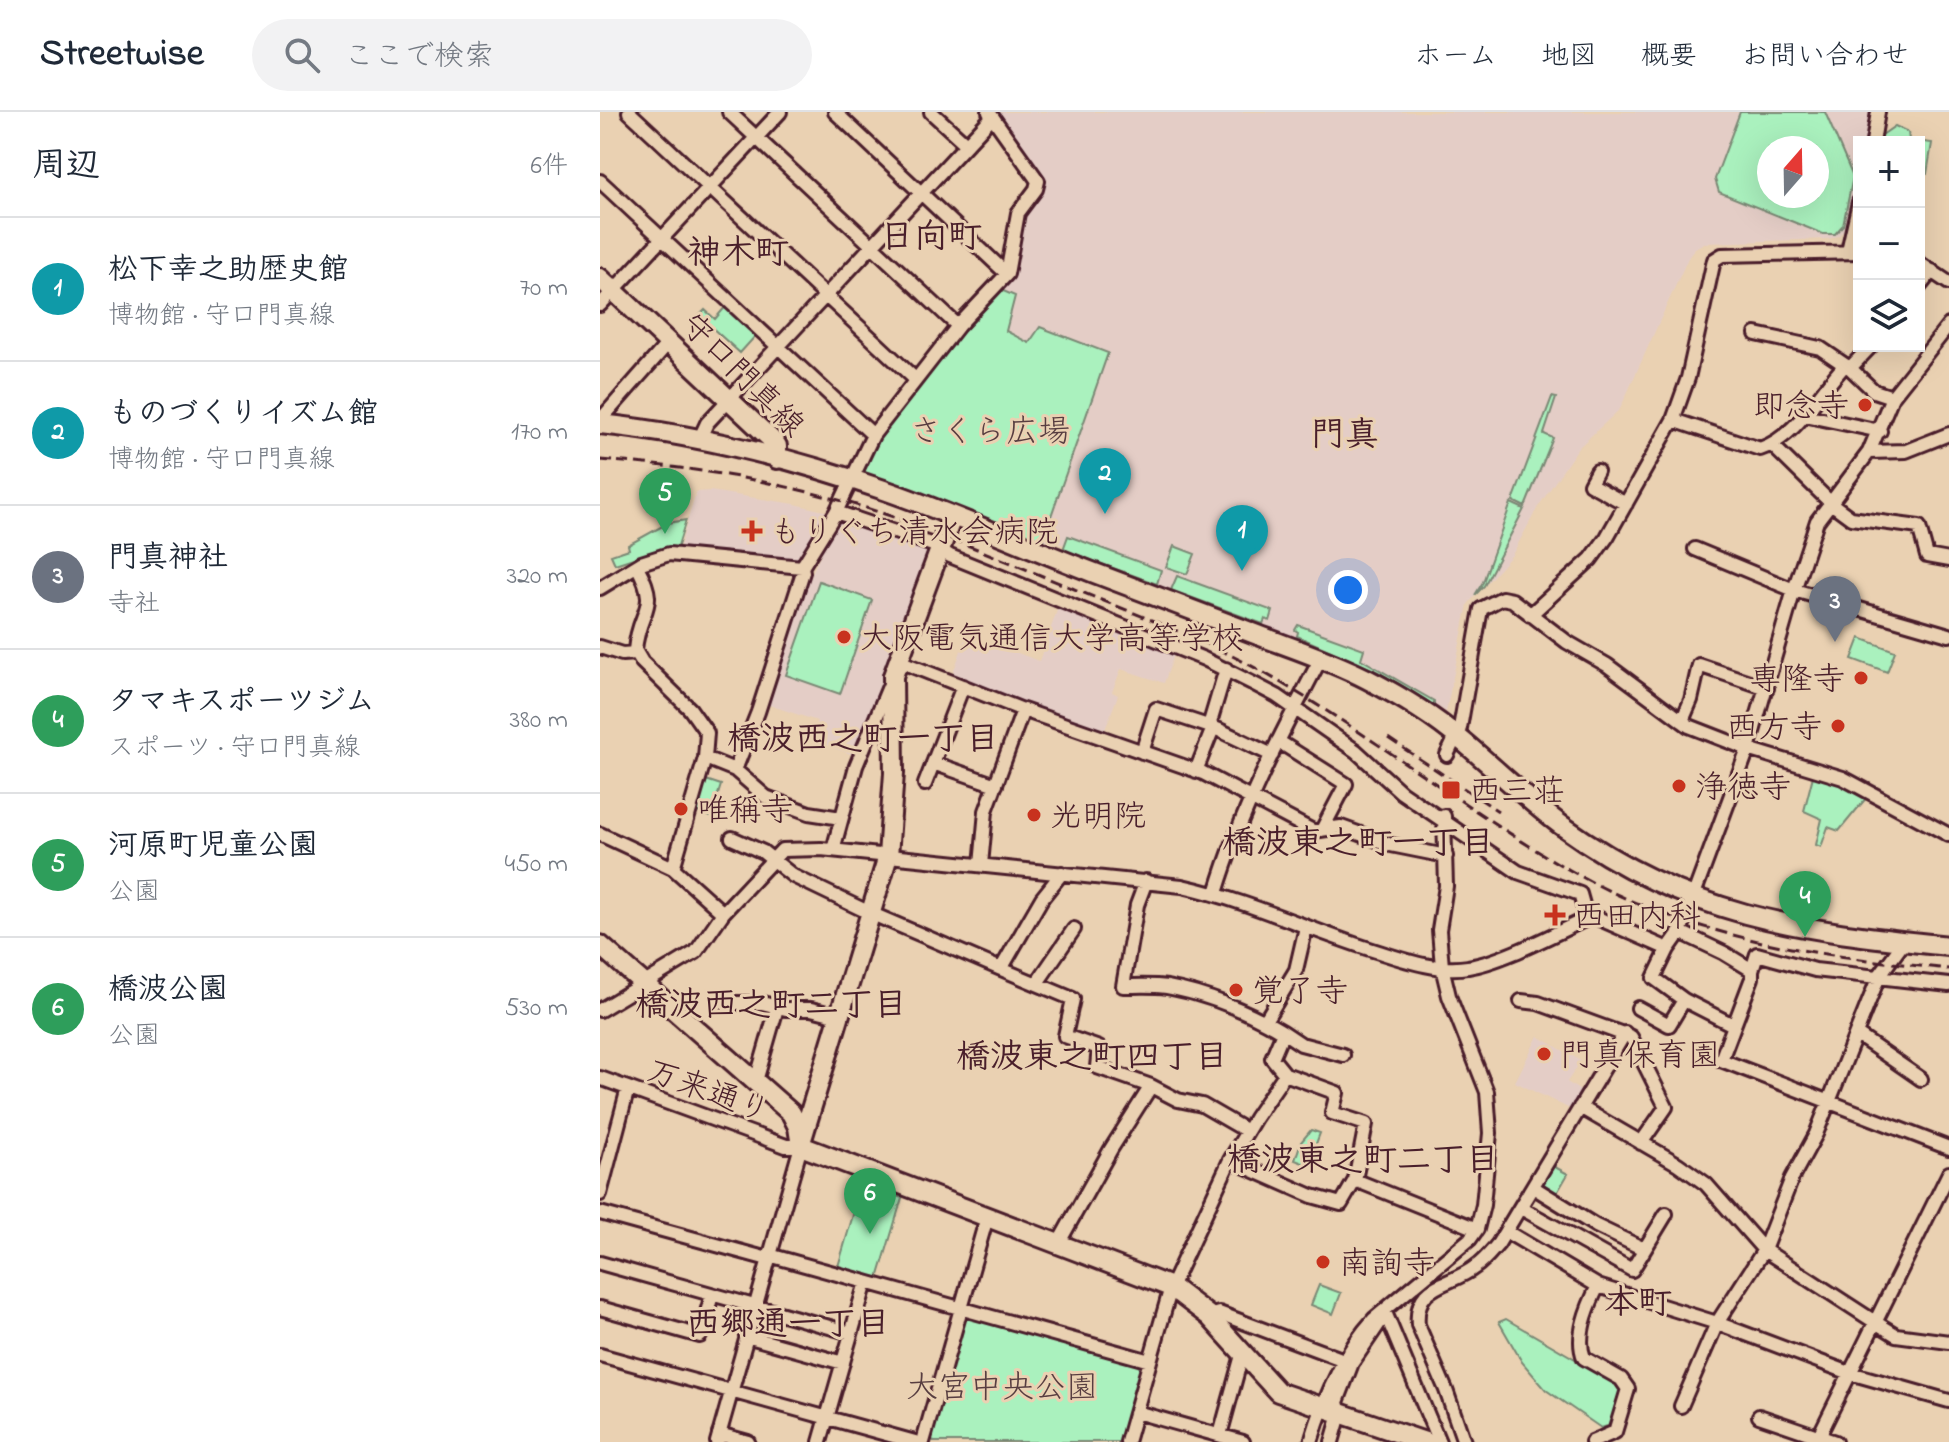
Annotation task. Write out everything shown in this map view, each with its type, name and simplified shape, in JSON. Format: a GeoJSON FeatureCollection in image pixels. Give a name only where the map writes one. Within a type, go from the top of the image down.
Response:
{"type":"FeatureCollection","features":[{"type":"Feature","properties":{"kind":"street"},"geometry":{"type":"LineString","coordinates":[[629,112],[915,379]]}},
{"type":"Feature","properties":{"kind":"street"},"geometry":{"type":"LineString","coordinates":[[729,112],[958,326]]}},
{"type":"Feature","properties":{"kind":"street"},"geometry":{"type":"LineString","coordinates":[[600,305],[607,284],[661,238],[780,112]]}},
{"type":"Feature","properties":{"kind":"street"},"geometry":{"type":"LineString","coordinates":[[835,112],[1007,274]]}},
{"type":"Feature","properties":{"kind":"street"},"geometry":{"type":"LineString","coordinates":[[931,112],[966,144]]}},
{"type":"Feature","properties":{"kind":"street"},"geometry":{"type":"LineString","coordinates":[[1874,136],[1878,112]]}},
{"type":"Feature","properties":{"kind":"street"},"geometry":{"type":"LineString","coordinates":[[699,440],[707,423],[991,114],[1038,181],[1036,189],[1018,213],[1007,274],[958,326],[873,435],[836,512],[802,567],[803,572],[758,712],[735,770]]}},
{"type":"Feature","properties":{"kind":"street"},"geometry":{"type":"LineString","coordinates":[[600,181],[873,435]]}},
{"type":"Feature","properties":{"kind":"street"},"geometry":{"type":"LineString","coordinates":[[1530,615],[1591,559],[1673,420],[1688,378],[1714,260],[1722,255],[1853,251]]}},
{"type":"Feature","properties":{"kind":"street"},"geometry":{"type":"LineString","coordinates":[[1925,267],[1949,283]]}},
{"type":"Feature","properties":{"kind":"street"},"geometry":{"type":"LineString","coordinates":[[1925,280],[1932,271]]}},
{"type":"Feature","properties":{"kind":"street","name":"守口門真線"},"geometry":{"type":"LineString","coordinates":[[607,284],[774,442],[777,459],[850,479],[952,517],[1321,658],[1367,679],[1414,705],[1457,736],[1557,822],[1588,843],[1621,865],[1691,898],[1791,927],[1859,938],[1949,946]]}},
{"type":"Feature","properties":{"kind":"street"},"geometry":{"type":"LineString","coordinates":[[1733,1025],[1684,1000],[1654,978],[1680,932],[1748,749],[1817,521],[1869,452],[1892,397],[1949,325]]}},
{"type":"Feature","properties":{"kind":"street"},"geometry":{"type":"LineString","coordinates":[[1756,334],[1820,348],[1848,366],[1874,391],[1892,397]]}},
{"type":"Feature","properties":{"kind":"street"},"geometry":{"type":"LineString","coordinates":[[669,342],[604,416],[602,424],[699,440],[777,459]]}},
{"type":"Feature","properties":{"kind":"street"},"geometry":{"type":"LineString","coordinates":[[1673,420],[1760,449],[1772,445],[1864,352]]}},
{"type":"Feature","properties":{"kind":"street"},"geometry":{"type":"LineString","coordinates":[[1804,415],[1880,431]]}},
{"type":"Feature","properties":{"kind":"street"},"geometry":{"type":"LineString","coordinates":[[1869,452],[1906,451],[1949,434]]}},
{"type":"Feature","properties":{"kind":"street"},"geometry":{"type":"LineString","coordinates":[[1772,445],[1832,504],[1851,518],[1919,527],[1927,556],[1949,560]]}},
{"type":"Feature","properties":{"kind":"street"},"geometry":{"type":"LineString","coordinates":[[1597,471],[1590,484],[1626,504]]}},
{"type":"Feature","properties":{"kind":"street"},"geometry":{"type":"LineString","coordinates":[[836,512],[933,545],[1226,669],[1277,696],[1356,751],[1401,792],[1444,816],[1518,872],[1580,894],[1587,919]]}},
{"type":"Feature","properties":{"kind":"street"},"geometry":{"type":"LineString","coordinates":[[833,850],[856,766],[952,517]]}},
{"type":"Feature","properties":{"kind":"street"},"geometry":{"type":"LineString","coordinates":[[1695,549],[1794,590],[1949,635]]}},
{"type":"Feature","properties":{"kind":"street"},"geometry":{"type":"LineString","coordinates":[[600,588],[637,566],[669,554],[802,567]]}},
{"type":"Feature","properties":{"kind":"street"},"geometry":{"type":"LineString","coordinates":[[637,566],[649,592],[650,603],[636,636],[636,653],[690,709],[707,733],[705,758],[673,868]]}},
{"type":"Feature","properties":{"kind":"street"},"geometry":{"type":"LineString","coordinates":[[1447,755],[1450,744],[1457,736],[1481,609],[1502,598],[1512,600],[1682,721],[1748,749],[1843,778],[1949,835]]}},
{"type":"Feature","properties":{"kind":"street"},"geometry":{"type":"LineString","coordinates":[[600,647],[622,654],[636,653]]}},
{"type":"Feature","properties":{"kind":"street"},"geometry":{"type":"LineString","coordinates":[[1216,893],[1251,796],[1321,658]]}},
{"type":"Feature","properties":{"kind":"street"},"geometry":{"type":"LineString","coordinates":[[1682,721],[1691,700],[1699,665],[1767,688]]}},
{"type":"Feature","properties":{"kind":"street"},"geometry":{"type":"LineString","coordinates":[[896,668],[963,686],[1196,771],[1251,796],[1313,831],[1341,827],[1391,845],[1446,856]]}},
{"type":"Feature","properties":{"kind":"street"},"geometry":{"type":"LineString","coordinates":[[748,1442],[718,1438],[768,1257],[888,856],[894,773],[896,668]]}},
{"type":"Feature","properties":{"kind":"street"},"geometry":{"type":"LineString","coordinates":[[1196,771],[1226,669]]}},
{"type":"Feature","properties":{"kind":"street"},"geometry":{"type":"LineString","coordinates":[[925,784],[963,686]]}},
{"type":"Feature","properties":{"kind":"street"},"geometry":{"type":"LineString","coordinates":[[1142,752],[1156,709],[1211,727],[1272,755]]}},
{"type":"Feature","properties":{"kind":"street"},"geometry":{"type":"LineString","coordinates":[[981,865],[986,811],[1023,710]]}},
{"type":"Feature","properties":{"kind":"street"},"geometry":{"type":"LineString","coordinates":[[1278,741],[1346,784],[1322,830]]}},
{"type":"Feature","properties":{"kind":"street"},"geometry":{"type":"LineString","coordinates":[[705,758],[735,770],[766,797],[809,813],[841,818]]}},
{"type":"Feature","properties":{"kind":"street"},"geometry":{"type":"LineString","coordinates":[[933,763],[996,785]]}},
{"type":"Feature","properties":{"kind":"street"},"geometry":{"type":"LineString","coordinates":[[1311,1442],[1331,1411],[1361,1334],[1460,1250],[1477,1229],[1487,1185],[1490,1133],[1487,1092],[1449,996],[1442,967],[1439,930],[1446,886],[1444,816]]}},
{"type":"Feature","properties":{"kind":"street"},"geometry":{"type":"LineString","coordinates":[[600,834],[673,868],[723,913]]}},
{"type":"Feature","properties":{"kind":"street"},"geometry":{"type":"LineString","coordinates":[[732,838],[763,852],[793,876],[870,913],[1073,999],[1065,1036],[1099,1048],[1097,1067],[1151,1086],[1178,1100],[1202,1105],[1247,1131]]}},
{"type":"Feature","properties":{"kind":"street"},"geometry":{"type":"LineString","coordinates":[[600,1010],[696,952],[723,913],[784,850],[833,850],[1146,881],[1216,893],[1401,959],[1451,969],[1482,964],[1593,916],[1668,949]]}},
{"type":"Feature","properties":{"kind":"street"},"geometry":{"type":"LineString","coordinates":[[1001,969],[1042,898],[1062,873]]}},
{"type":"Feature","properties":{"kind":"street"},"geometry":{"type":"LineString","coordinates":[[1146,881],[1137,905],[1123,986],[1164,987],[1201,996],[1265,1021],[1301,1044],[1343,1055]]}},
{"type":"Feature","properties":{"kind":"street"},"geometry":{"type":"LineString","coordinates":[[1265,1021],[1296,970],[1306,927]]}},
{"type":"Feature","properties":{"kind":"street"},"geometry":{"type":"LineString","coordinates":[[1037,983],[1074,929]]}},
{"type":"Feature","properties":{"kind":"street"},"geometry":{"type":"LineString","coordinates":[[1680,932],[1752,970]]}},
{"type":"Feature","properties":{"kind":"street"},"geometry":{"type":"LineString","coordinates":[[1681,1406],[1717,1323],[1764,1250],[1792,1178],[1816,1134],[1879,976],[1904,942]]}},
{"type":"Feature","properties":{"kind":"street"},"geometry":{"type":"LineString","coordinates":[[603,953],[646,984],[791,1113],[798,1127],[801,1146]]}},
{"type":"Feature","properties":{"kind":"street"},"geometry":{"type":"LineString","coordinates":[[1949,985],[1815,970],[1757,954],[1752,978],[1721,1060],[1949,1148]]}},
{"type":"Feature","properties":{"kind":"street"},"geometry":{"type":"LineString","coordinates":[[1638,1008],[1669,1025],[1684,1000]]}},
{"type":"Feature","properties":{"kind":"street"},"geometry":{"type":"LineString","coordinates":[[1521,1001],[1538,1003],[1631,1037],[1666,1107],[1641,1143]]}},
{"type":"Feature","properties":{"kind":"street"},"geometry":{"type":"LineString","coordinates":[[725,1003],[762,1003],[777,1008],[811,1009],[839,1016]]}},
{"type":"Feature","properties":{"kind":"street"},"geometry":{"type":"LineString","coordinates":[[756,1081],[777,1008]]}},
{"type":"Feature","properties":{"kind":"street"},"geometry":{"type":"LineString","coordinates":[[1230,1160],[1312,1196],[1341,1204],[1355,1180],[1366,1124],[1332,1113],[1337,1093],[1285,1074],[1272,1058],[1283,1032]]}},
{"type":"Feature","properties":{"kind":"street"},"geometry":{"type":"LineString","coordinates":[[1464,1442],[1418,1325],[1417,1315],[1426,1294],[1474,1268],[1507,1232],[1625,1033]]}},
{"type":"Feature","properties":{"kind":"street"},"geometry":{"type":"LineString","coordinates":[[1856,1034],[1921,1079]]}},
{"type":"Feature","properties":{"kind":"street"},"geometry":{"type":"LineString","coordinates":[[1127,1442],[1171,1287],[1230,1160],[1285,1074]]}},
{"type":"Feature","properties":{"kind":"street","name":"万来通り"},"geometry":{"type":"LineString","coordinates":[[600,1079],[786,1146],[801,1146]]}},
{"type":"Feature","properties":{"kind":"street"},"geometry":{"type":"LineString","coordinates":[[1058,1244],[1111,1149],[1151,1086]]}},
{"type":"Feature","properties":{"kind":"street"},"geometry":{"type":"LineString","coordinates":[[600,1194],[628,1088]]}},
{"type":"Feature","properties":{"kind":"street"},"geometry":{"type":"LineString","coordinates":[[1580,1107],[1706,1184],[1764,1250],[1875,1322],[1896,1335],[1949,1342]]}},
{"type":"Feature","properties":{"kind":"street"},"geometry":{"type":"LineString","coordinates":[[801,1146],[1171,1287],[1209,1316],[1278,1392],[1425,1442]]}},
{"type":"Feature","properties":{"kind":"street"},"geometry":{"type":"LineString","coordinates":[[1817,1440],[1949,1173]]}},
{"type":"Feature","properties":{"kind":"street"},"geometry":{"type":"LineString","coordinates":[[1355,1180],[1477,1229]]}},
{"type":"Feature","properties":{"kind":"street"},"geometry":{"type":"LineString","coordinates":[[1533,1187],[1596,1226],[1644,1249]]}},
{"type":"Feature","properties":{"kind":"street"},"geometry":{"type":"LineString","coordinates":[[1521,1208],[1632,1270],[1666,1214]]}},
{"type":"Feature","properties":{"kind":"street"},"geometry":{"type":"LineString","coordinates":[[600,1213],[866,1282],[1150,1361]]}},
{"type":"Feature","properties":{"kind":"street"},"geometry":{"type":"LineString","coordinates":[[923,1442],[987,1217]]}},
{"type":"Feature","properties":{"kind":"street"},"geometry":{"type":"LineString","coordinates":[[1507,1232],[1598,1286],[1717,1323],[1850,1373],[1949,1401]]}},
{"type":"Feature","properties":{"kind":"street"},"geometry":{"type":"LineString","coordinates":[[600,1263],[851,1333]]}},
{"type":"Feature","properties":{"kind":"street"},"geometry":{"type":"LineString","coordinates":[[820,1442],[866,1282]]}},
{"type":"Feature","properties":{"kind":"street"},"geometry":{"type":"LineString","coordinates":[[1592,1442],[1615,1432],[1628,1389],[1621,1379],[1584,1358],[1580,1349],[1587,1308],[1598,1286]]}},
{"type":"Feature","properties":{"kind":"street"},"geometry":{"type":"LineString","coordinates":[[600,1308],[700,1336],[712,1295]]}},
{"type":"Feature","properties":{"kind":"street"},"geometry":{"type":"LineString","coordinates":[[1385,1312],[1439,1442]]}},
{"type":"Feature","properties":{"kind":"street"},"geometry":{"type":"LineString","coordinates":[[1209,1316],[1219,1313],[1348,1361]]}},
{"type":"Feature","properties":{"kind":"street"},"geometry":{"type":"LineString","coordinates":[[746,1336],[843,1363]]}},
{"type":"Feature","properties":{"kind":"street"},"geometry":{"type":"LineString","coordinates":[[600,1355],[915,1442]]}},
{"type":"Feature","properties":{"kind":"street"},"geometry":{"type":"LineString","coordinates":[[1220,1435],[1242,1355]]}},
{"type":"Feature","properties":{"kind":"street"},"geometry":{"type":"LineString","coordinates":[[1331,1411],[1332,1442]]}},
{"type":"Feature","properties":{"kind":"street"},"geometry":{"type":"LineString","coordinates":[[1136,1412],[1243,1442]]}},
{"type":"Feature","properties":{"kind":"street"},"geometry":{"type":"LineString","coordinates":[[1759,1416],[1817,1440],[1835,1442]]}},
{"type":"Feature","properties":{"kind":"shaded area"},"geometry":{"type":"Polygon","coordinates":[[[996,112],[1870,112],[1866,136],[1853,136],[1853,203],[1843,231],[1838,236],[1829,239],[1704,243],[1695,248],[1620,409],[1578,448],[1538,507],[1512,555],[1468,604],[1446,712],[1369,667],[1067,550],[1065,545],[1036,540],[859,471],[938,360],[1012,276],[1021,215],[1043,188],[1044,182],[996,112]]]}},
{"type":"Feature","properties":{"kind":"shaded area","name":"もりぐち清水会病院"},"geometry":{"type":"Polygon","coordinates":[[[710,491],[832,513],[801,559],[679,549],[696,492],[710,491]]]}},
{"type":"Feature","properties":{"kind":"shaded area","name":"大阪電気通信大学高等学校"},"geometry":{"type":"Polygon","coordinates":[[[836,519],[927,551],[929,557],[857,756],[809,739],[817,721],[763,703],[836,519]]]}},
{"type":"Feature","properties":{"kind":"shaded area"},"geometry":{"type":"Polygon","coordinates":[[[1059,605],[1175,652],[1164,683],[1121,669],[1112,692],[1118,695],[1103,735],[952,676],[967,634],[1039,661],[1059,605]]]}},
{"type":"Feature","properties":{"kind":"shaded area"},"geometry":{"type":"Polygon","coordinates":[[[1538,1036],[1581,1061],[1567,1082],[1585,1094],[1574,1111],[1515,1082],[1538,1036]]]}},
{"type":"Feature","properties":{"kind":"green space"},"geometry":{"type":"Polygon","coordinates":[[[1740,112],[1825,112],[1853,177],[1843,225],[1835,234],[1823,234],[1759,208],[1829,208],[1829,136],[1757,136],[1757,207],[1719,192],[1715,179],[1740,112]]]}},
{"type":"Feature","properties":{"kind":"green space"},"geometry":{"type":"Polygon","coordinates":[[[1895,126],[1908,132],[1908,136],[1882,136],[1895,126]]]}},
{"type":"Feature","properties":{"kind":"green space"},"geometry":{"type":"Polygon","coordinates":[[[1925,142],[1932,143],[1925,174],[1925,142]]]}},
{"type":"Feature","properties":{"kind":"green space","name":"さくら広場"},"geometry":{"type":"Polygon","coordinates":[[[1001,290],[1015,296],[1006,331],[1029,343],[1040,327],[1108,353],[1043,539],[1036,540],[859,471],[906,399],[1001,290]]]}},
{"type":"Feature","properties":{"kind":"green space"},"geometry":{"type":"Polygon","coordinates":[[[727,305],[758,333],[740,353],[699,316],[705,310],[715,319],[727,305]]]}},
{"type":"Feature","properties":{"kind":"green space"},"geometry":{"type":"Polygon","coordinates":[[[1552,397],[1556,398],[1544,434],[1553,438],[1525,507],[1513,501],[1552,397]]]}},
{"type":"Feature","properties":{"kind":"green space"},"geometry":{"type":"Polygon","coordinates":[[[1511,503],[1524,509],[1484,586],[1475,595],[1483,582],[1511,503]]]}},
{"type":"Feature","properties":{"kind":"green space"},"geometry":{"type":"Polygon","coordinates":[[[686,520],[677,549],[661,549],[615,564],[611,555],[629,549],[628,545],[668,523],[686,520]]]}},
{"type":"Feature","properties":{"kind":"green space"},"geometry":{"type":"Polygon","coordinates":[[[1068,536],[1161,570],[1157,584],[1066,551],[1064,547],[1068,536]]]}},
{"type":"Feature","properties":{"kind":"green space"},"geometry":{"type":"Polygon","coordinates":[[[1174,546],[1195,554],[1187,574],[1166,567],[1174,546]]]}},
{"type":"Feature","properties":{"kind":"green space"},"geometry":{"type":"Polygon","coordinates":[[[1177,576],[1273,611],[1270,621],[1265,619],[1263,624],[1171,590],[1177,576]]]}},
{"type":"Feature","properties":{"kind":"green space"},"geometry":{"type":"Polygon","coordinates":[[[819,581],[872,600],[840,694],[786,675],[819,581]]]}},
{"type":"Feature","properties":{"kind":"green space"},"geometry":{"type":"Polygon","coordinates":[[[1298,625],[1364,649],[1361,659],[1434,701],[1434,705],[1378,672],[1297,636],[1295,630],[1298,625]]]}},
{"type":"Feature","properties":{"kind":"green space"},"geometry":{"type":"Polygon","coordinates":[[[1860,638],[1895,651],[1887,672],[1852,659],[1860,638]]]}},
{"type":"Feature","properties":{"kind":"green space"},"geometry":{"type":"Polygon","coordinates":[[[1814,772],[1867,797],[1839,831],[1828,827],[1821,847],[1816,845],[1822,819],[1804,811],[1814,772]]]}},
{"type":"Feature","properties":{"kind":"green space"},"geometry":{"type":"Polygon","coordinates":[[[706,780],[721,785],[711,817],[695,811],[706,780]]]}},
{"type":"Feature","properties":{"kind":"green space"},"geometry":{"type":"Polygon","coordinates":[[[1311,1130],[1320,1133],[1308,1165],[1295,1160],[1301,1142],[1311,1130]]]}},
{"type":"Feature","properties":{"kind":"green space"},"geometry":{"type":"Polygon","coordinates":[[[1553,1166],[1568,1174],[1557,1193],[1543,1182],[1553,1166]]]}},
{"type":"Feature","properties":{"kind":"green space"},"geometry":{"type":"Polygon","coordinates":[[[862,1184],[902,1198],[877,1282],[837,1270],[862,1184]]]}},
{"type":"Feature","properties":{"kind":"green space"},"geometry":{"type":"Polygon","coordinates":[[[1319,1285],[1341,1293],[1333,1314],[1311,1305],[1319,1285]]]}},
{"type":"Feature","properties":{"kind":"green space","name":"大宮中央公園"},"geometry":{"type":"Polygon","coordinates":[[[967,1316],[1139,1364],[1121,1442],[934,1442],[930,1436],[962,1320],[967,1316]]]}},
{"type":"Feature","properties":{"kind":"green space"},"geometry":{"type":"Polygon","coordinates":[[[1506,1319],[1613,1381],[1621,1390],[1611,1425],[1601,1428],[1546,1390],[1522,1362],[1499,1322],[1506,1319]]]}},
{"type":"Feature","properties":{"kind":"railway"},"geometry":{"type":"LineString","coordinates":[[600,460],[755,480],[846,502],[932,531],[1243,661],[1346,723],[1536,850],[1641,905],[1717,931],[1793,948],[1949,969]]}},
{"type":"Feature","properties":{"kind":"railway"},"geometry":{"type":"LineString","coordinates":[[1388,738],[1498,811]]}},
{"type":"Feature","properties":{"kind":"place","name":"即念寺"},"geometry":{"type":"Point","coordinates":[1865,405]}},
{"type":"Feature","properties":{"kind":"place","name":"ものづくりイズム館"},"geometry":{"type":"Point","coordinates":[1105,514]}},
{"type":"Feature","properties":{"kind":"place","name":"もりぐち清水会病院"},"geometry":{"type":"Point","coordinates":[752,531]}},
{"type":"Feature","properties":{"kind":"place","name":"河原町児童公園"},"geometry":{"type":"Point","coordinates":[665,534]}},
{"type":"Feature","properties":{"kind":"place","name":"松下幸之助歴史館"},"geometry":{"type":"Point","coordinates":[1242,571]}},
{"type":"Feature","properties":{"kind":"place","name":"大阪電気通信大学高等学校"},"geometry":{"type":"Point","coordinates":[844,637]}},
{"type":"Feature","properties":{"kind":"place","name":"門真神社"},"geometry":{"type":"Point","coordinates":[1835,642]}},
{"type":"Feature","properties":{"kind":"place","name":"専隆寺"},"geometry":{"type":"Point","coordinates":[1861,678]}},
{"type":"Feature","properties":{"kind":"place","name":"西方寺"},"geometry":{"type":"Point","coordinates":[1838,726]}},
{"type":"Feature","properties":{"kind":"place","name":"浄徳寺"},"geometry":{"type":"Point","coordinates":[1679,786]}},
{"type":"Feature","properties":{"kind":"place","name":"西三荘"},"geometry":{"type":"Point","coordinates":[1451,790]}},
{"type":"Feature","properties":{"kind":"place","name":"唯稱寺"},"geometry":{"type":"Point","coordinates":[681,809]}},
{"type":"Feature","properties":{"kind":"place","name":"光明院"},"geometry":{"type":"Point","coordinates":[1034,815]}},
{"type":"Feature","properties":{"kind":"place","name":"西田内科"},"geometry":{"type":"Point","coordinates":[1555,915]}},
{"type":"Feature","properties":{"kind":"place","name":"タマキスポーツジム"},"geometry":{"type":"Point","coordinates":[1805,937]}},
{"type":"Feature","properties":{"kind":"place","name":"覚了寺"},"geometry":{"type":"Point","coordinates":[1236,990]}},
{"type":"Feature","properties":{"kind":"place","name":"門真保育園"},"geometry":{"type":"Point","coordinates":[1544,1054]}},
{"type":"Feature","properties":{"kind":"place","name":"橋波公園"},"geometry":{"type":"Point","coordinates":[870,1234]}},
{"type":"Feature","properties":{"kind":"place","name":"南詢寺"},"geometry":{"type":"Point","coordinates":[1323,1262]}},
{"type":"Feature","properties":{"kind":"district","name":"日向町"},"geometry":{"type":"Point","coordinates":[931,235]}},
{"type":"Feature","properties":{"kind":"district","name":"神木町"},"geometry":{"type":"Point","coordinates":[738,251]}},
{"type":"Feature","properties":{"kind":"district","name":"門真"},"geometry":{"type":"Point","coordinates":[1345,433]}},
{"type":"Feature","properties":{"kind":"district","name":"橋波西之町一丁目"},"geometry":{"type":"Point","coordinates":[863,737]}},
{"type":"Feature","properties":{"kind":"district","name":"橋波東之町一丁目"},"geometry":{"type":"Point","coordinates":[1358,841]}},
{"type":"Feature","properties":{"kind":"district","name":"橋波西之町二丁目"},"geometry":{"type":"Point","coordinates":[771,1003]}},
{"type":"Feature","properties":{"kind":"district","name":"橋波東之町四丁目"},"geometry":{"type":"Point","coordinates":[1092,1055]}},
{"type":"Feature","properties":{"kind":"district","name":"橋波東之町二丁目"},"geometry":{"type":"Point","coordinates":[1363,1158]}},
{"type":"Feature","properties":{"kind":"district","name":"本町"},"geometry":{"type":"Point","coordinates":[1638,1301]}},
{"type":"Feature","properties":{"kind":"district","name":"西郷通一丁目"},"geometry":{"type":"Point","coordinates":[788,1322]}}]}
